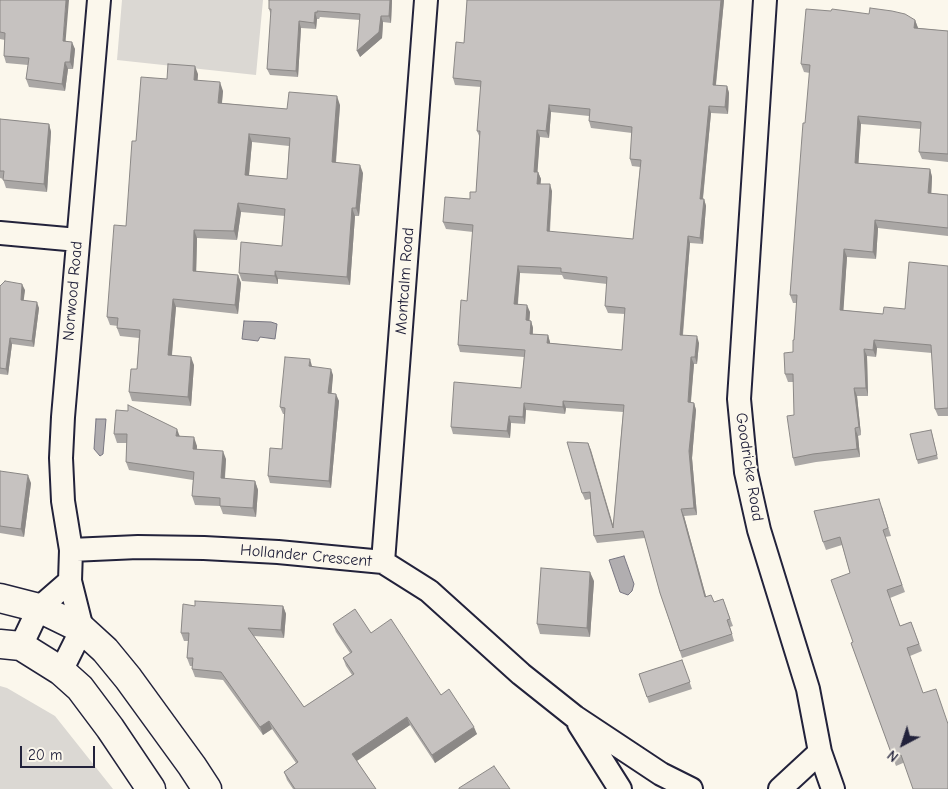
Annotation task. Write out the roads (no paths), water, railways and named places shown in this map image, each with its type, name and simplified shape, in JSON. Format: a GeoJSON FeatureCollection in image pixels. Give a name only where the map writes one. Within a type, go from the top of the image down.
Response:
{"type":"FeatureCollection","features":[{"type":"Feature","properties":{"kind":"street","name":"Norwood Road"},"geometry":{"type":"LineString","coordinates":[[82,629],[70,582],[71,550],[63,501],[63,417],[99,0]]}},
{"type":"Feature","properties":{"kind":"street","name":"Montcalm Road"},"geometry":{"type":"LineString","coordinates":[[383,562],[426,0]]}},
{"type":"Feature","properties":{"kind":"street","name":"Goodricke Road"},"geometry":{"type":"LineString","coordinates":[[765,0],[739,399],[746,472],[759,530],[808,689],[820,752],[833,789]]}},
{"type":"Feature","properties":{"kind":"street"},"geometry":{"type":"LineString","coordinates":[[0,233],[78,240]]}},
{"type":"Feature","properties":{"kind":"street","name":"Hollander Crescent"},"geometry":{"type":"LineString","coordinates":[[71,550],[138,547],[204,548],[278,552],[383,562],[430,591],[521,674],[574,717],[661,774],[691,789]]}},
{"type":"Feature","properties":{"kind":"street"},"geometry":{"type":"LineString","coordinates":[[70,582],[39,608],[10,645],[61,671],[86,696],[151,789]]}},
{"type":"Feature","properties":{"kind":"street"},"geometry":{"type":"LineString","coordinates":[[0,598],[39,608],[82,629],[104,650],[128,678],[187,758],[207,789]]}},
{"type":"Feature","properties":{"kind":"street"},"geometry":{"type":"LineString","coordinates":[[61,671],[82,629]]}},
{"type":"Feature","properties":{"kind":"street","name":"Hollander Crescent"},"geometry":{"type":"LineString","coordinates":[[574,717],[620,789]]}},
{"type":"Feature","properties":{"kind":"street"},"geometry":{"type":"LineString","coordinates":[[780,789],[820,752]]}}]}
